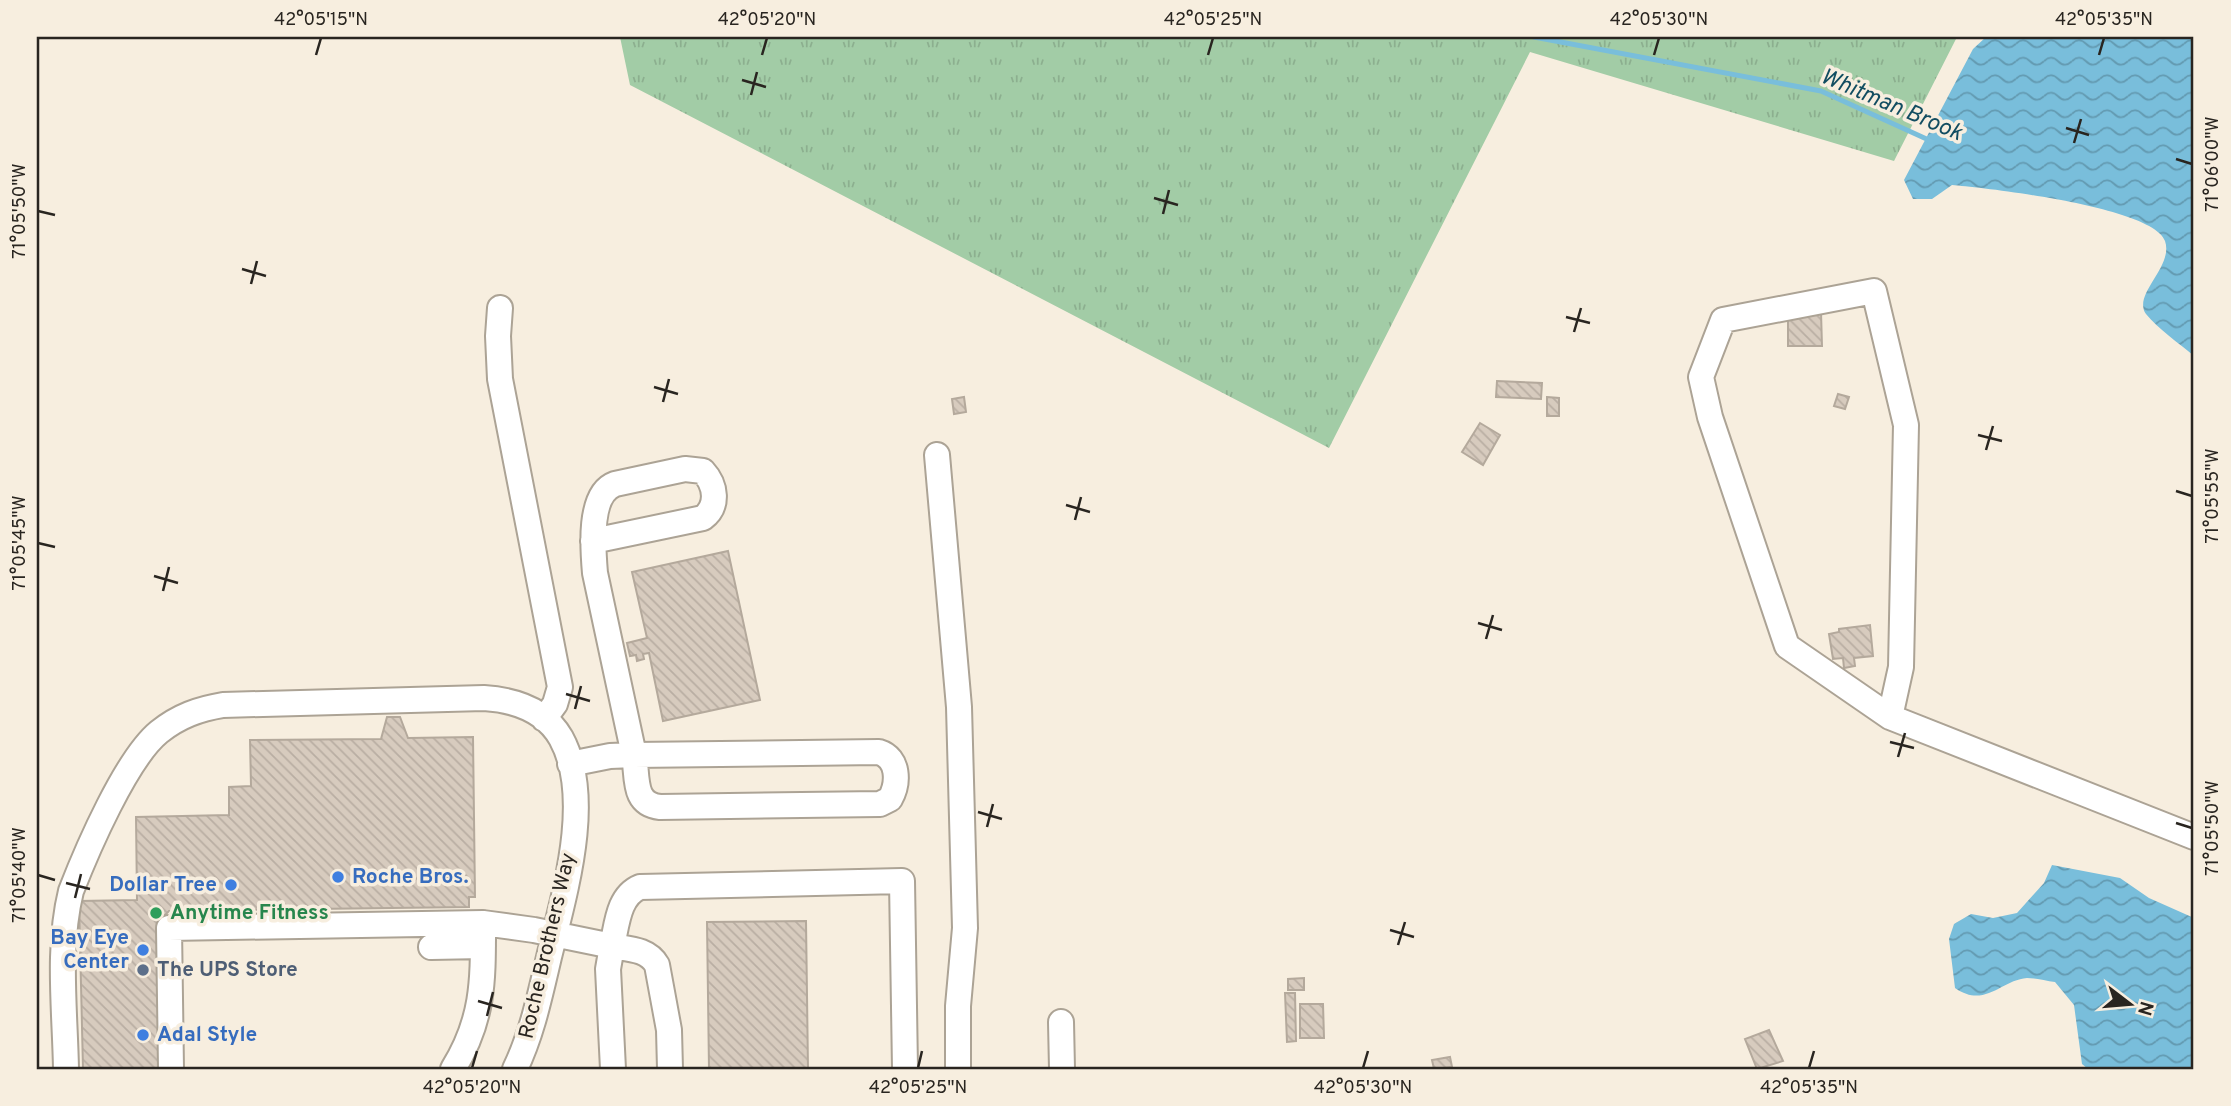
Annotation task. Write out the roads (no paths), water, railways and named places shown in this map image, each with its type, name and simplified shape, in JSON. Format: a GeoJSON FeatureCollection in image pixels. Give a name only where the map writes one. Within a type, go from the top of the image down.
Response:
{"type":"FeatureCollection","features":[{"type":"Feature","properties":{"kind":"street"},"geometry":{"type":"LineString","coordinates":[[1891,717],[1902,667],[1906,425],[1874,291],[1723,320],[1701,377],[1710,417],[1787,646],[1891,717],[2194,837]]}},
{"type":"Feature","properties":{"kind":"street"},"geometry":{"type":"LineString","coordinates":[[66,1069],[63,946],[66,908],[71,891],[123,782],[157,734],[199,709],[223,705],[484,698],[513,702],[537,714],[555,704],[559,678],[500,379],[500,309]]}},
{"type":"Feature","properties":{"kind":"street"},"geometry":{"type":"LineString","coordinates":[[937,454],[960,721],[965,918],[958,1006],[958,1069]]}},
{"type":"Feature","properties":{"kind":"street"},"geometry":{"type":"LineString","coordinates":[[570,764],[610,756],[634,755],[879,752],[887,754],[893,762],[895,783],[890,799],[880,804],[656,807],[644,802],[639,795],[634,755],[595,573],[593,541],[595,519],[601,494],[609,486],[690,469],[703,471],[709,479],[714,503],[712,510],[703,518],[593,541]]}},
{"type":"Feature","properties":{"kind":"street","name":"Roche Brothers Way"},"geometry":{"type":"LineString","coordinates":[[515,1069],[531,1027],[554,934],[574,832],[574,790],[570,764],[562,740],[537,714]]}},
{"type":"Feature","properties":{"kind":"street"},"geometry":{"type":"LineString","coordinates":[[613,1069],[608,969],[624,902],[632,891],[640,887],[902,881],[905,1069]]}},
{"type":"Feature","properties":{"kind":"street"},"geometry":{"type":"LineString","coordinates":[[171,1069],[169,928],[554,934],[642,952],[657,965],[669,1030],[670,1069]]}},
{"type":"Feature","properties":{"kind":"street"},"geometry":{"type":"LineString","coordinates":[[431,947],[483,934]]}},
{"type":"Feature","properties":{"kind":"street"},"geometry":{"type":"LineString","coordinates":[[453,1069],[470,1039],[478,1013],[483,982],[483,934]]}},
{"type":"Feature","properties":{"kind":"street"},"geometry":{"type":"LineString","coordinates":[[1061,1022],[1062,1069]]}},
{"type":"Feature","properties":{"kind":"water"},"geometry":{"type":"Polygon","coordinates":[[[1986,37],[2194,37],[2194,356],[2156,325],[2143,306],[2144,298],[2164,261],[2166,251],[2165,241],[2154,229],[2132,218],[2102,209],[1999,190],[1952,185],[1932,199],[1913,199],[1904,180],[1973,49],[1986,37]]]}},
{"type":"Feature","properties":{"kind":"water"},"geometry":{"type":"Polygon","coordinates":[[[2052,865],[2120,878],[2149,898],[2194,918],[2194,1069],[2088,1069],[2082,1064],[2074,1005],[2055,982],[2027,978],[1975,996],[1955,988],[1949,939],[1954,924],[1971,914],[1993,918],[2017,913],[2044,883],[2052,865]]]}},
{"type":"Feature","properties":{"kind":"waterway","name":"Whitman Brook"},"geometry":{"type":"LineString","coordinates":[[1534,37],[1821,91],[1931,141]]}},
{"type":"Feature","properties":{"kind":"place","name":"Roche Bros."},"geometry":{"type":"Point","coordinates":[338,877]}},
{"type":"Feature","properties":{"kind":"place","name":"Dollar Tree"},"geometry":{"type":"Point","coordinates":[231,885]}},
{"type":"Feature","properties":{"kind":"place","name":"Anytime Fitness"},"geometry":{"type":"Point","coordinates":[156,913]}},
{"type":"Feature","properties":{"kind":"place","name":"Bay Eye Center"},"geometry":{"type":"Point","coordinates":[143,950]}},
{"type":"Feature","properties":{"kind":"place","name":"The UPS Store"},"geometry":{"type":"Point","coordinates":[143,970]}},
{"type":"Feature","properties":{"kind":"place","name":"Adal Style"},"geometry":{"type":"Point","coordinates":[143,1035]}}]}
